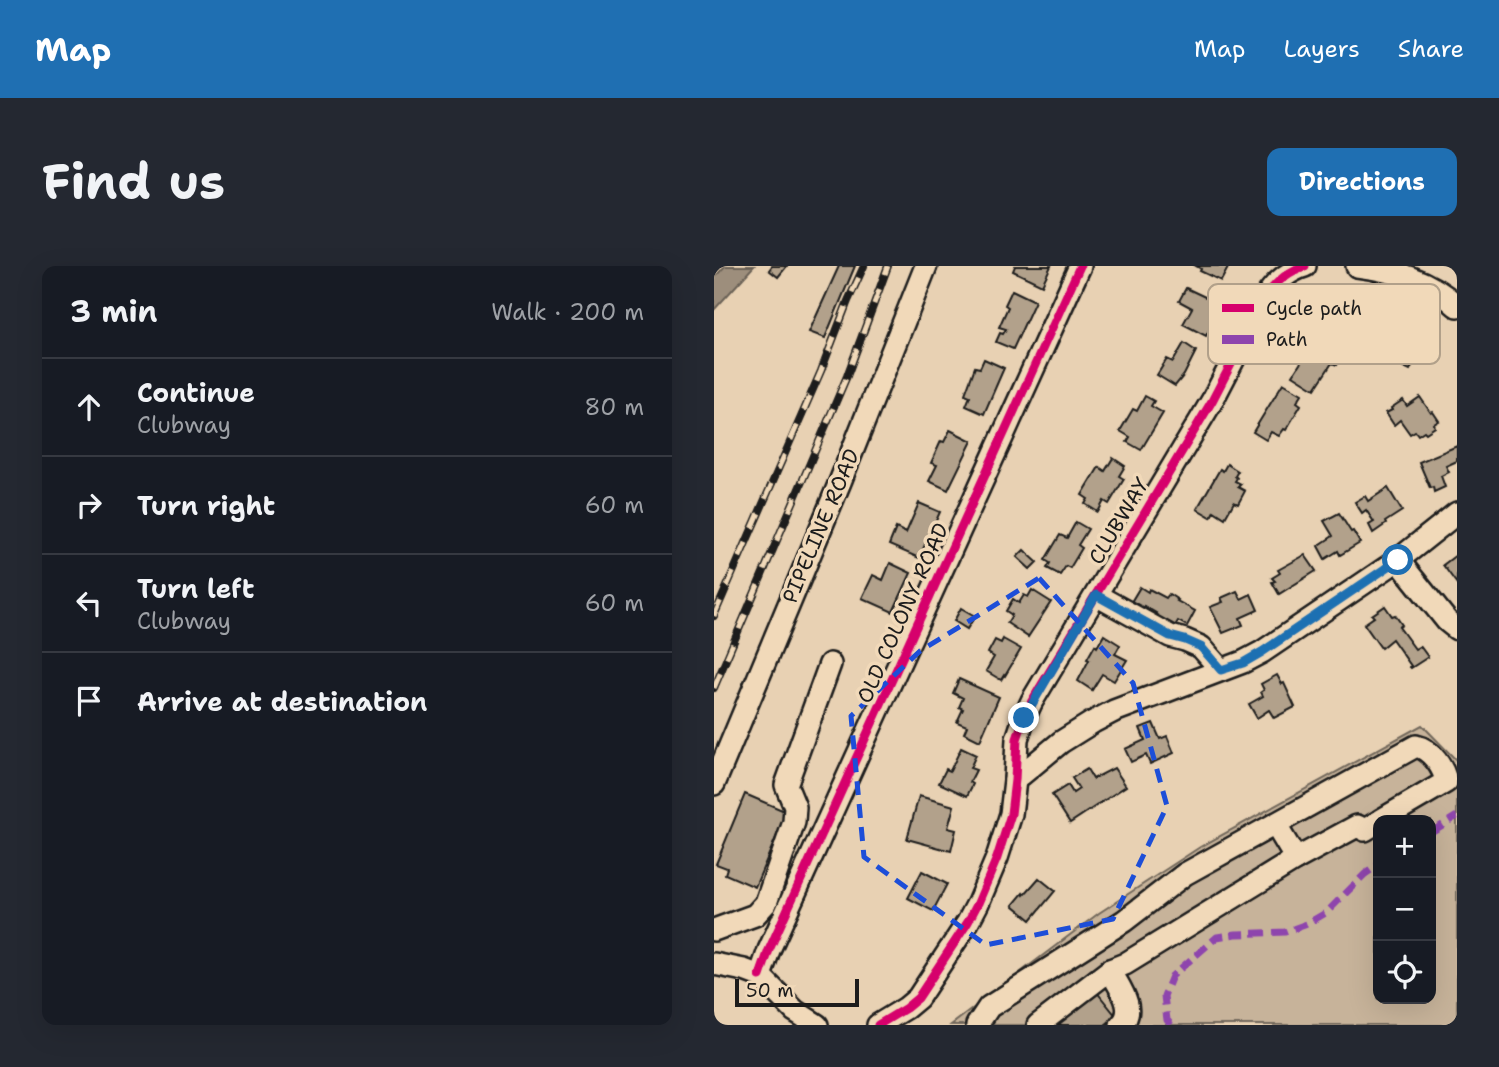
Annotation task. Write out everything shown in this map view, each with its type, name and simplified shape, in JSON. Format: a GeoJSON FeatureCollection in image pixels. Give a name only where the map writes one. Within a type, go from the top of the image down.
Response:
{"type":"FeatureCollection","features":[{"type":"Feature","properties":{"kind":"street","name":"PIPELINE ROAD"},"geometry":{"type":"LineString","coordinates":[[714,784],[840,482],[926,266]]}},
{"type":"Feature","properties":{"kind":"street","name":"OLD COLONY ROAD"},"geometry":{"type":"LineString","coordinates":[[760,976],[769,950],[1080,266]]}},
{"type":"Feature","properties":{"kind":"street","name":"CLUBWAY"},"geometry":{"type":"LineString","coordinates":[[1275,284],[1285,275],[1305,266]]}},
{"type":"Feature","properties":{"kind":"street"},"geometry":{"type":"LineString","coordinates":[[1357,266],[1390,271],[1427,284]]}},
{"type":"Feature","properties":{"kind":"street"},"geometry":{"type":"LineString","coordinates":[[1440,292],[1457,306]]}},
{"type":"Feature","properties":{"kind":"street","name":"CLUBWAY"},"geometry":{"type":"LineString","coordinates":[[878,1025],[918,998],[968,922],[988,881],[1011,814],[1016,779],[1015,753],[1024,718],[1212,401],[1231,364]]}},
{"type":"Feature","properties":{"kind":"street"},"geometry":{"type":"LineString","coordinates":[[1016,779],[1050,751],[1114,711],[1243,663],[1262,652],[1398,560],[1457,513]]}},
{"type":"Feature","properties":{"kind":"street"},"geometry":{"type":"LineString","coordinates":[[1398,560],[1447,621],[1457,629]]}},
{"type":"Feature","properties":{"kind":"street"},"geometry":{"type":"LineString","coordinates":[[1111,571],[1121,594],[1117,606]]}},
{"type":"Feature","properties":{"kind":"street"},"geometry":{"type":"LineString","coordinates":[[1096,595],[1170,636],[1201,647],[1221,670]]}},
{"type":"Feature","properties":{"kind":"street"},"geometry":{"type":"LineString","coordinates":[[714,930],[755,915],[766,903],[794,822],[795,807],[786,785],[830,664]]}},
{"type":"Feature","properties":{"kind":"street"},"geometry":{"type":"LineString","coordinates":[[977,1025],[989,1007],[1124,922],[1185,874],[1416,746],[1425,748],[1444,772],[1446,782],[1390,815]]}},
{"type":"Feature","properties":{"kind":"street"},"geometry":{"type":"LineString","coordinates":[[1275,824],[1296,859]]}},
{"type":"Feature","properties":{"kind":"street"},"geometry":{"type":"LineString","coordinates":[[1038,1025],[1110,970],[1125,964],[1296,859],[1357,826],[1365,830],[1373,825]]}},
{"type":"Feature","properties":{"kind":"street"},"geometry":{"type":"LineString","coordinates":[[714,964],[760,976],[795,1012],[817,1025]]}},
{"type":"Feature","properties":{"kind":"street"},"geometry":{"type":"LineString","coordinates":[[1110,970],[1129,1006],[1129,1014],[1121,1025]]}},
{"type":"Feature","properties":{"kind":"highlighted area"},"geometry":{"type":"Polygon","coordinates":[[[1039,578],[1133,683],[1167,806],[1113,919],[986,945],[864,857],[851,716],[920,651],[1039,578]]]}},
{"type":"Feature","properties":{"kind":"shaded area"},"geometry":{"type":"Polygon","coordinates":[[[725,266],[754,266],[714,310],[714,278],[725,266]]]}},
{"type":"Feature","properties":{"kind":"shaded area"},"geometry":{"type":"Polygon","coordinates":[[[1422,725],[1457,761],[1457,1025],[951,1025],[1099,913],[1200,847],[1422,725]]]}},
{"type":"Feature","properties":{"kind":"building"},"geometry":{"type":"Polygon","coordinates":[[[772,266],[787,266],[778,277],[769,270],[772,266]]]}},
{"type":"Feature","properties":{"kind":"building"},"geometry":{"type":"Polygon","coordinates":[[[839,266],[855,266],[825,338],[809,332],[839,266]]]}},
{"type":"Feature","properties":{"kind":"building"},"geometry":{"type":"Polygon","coordinates":[[[1015,266],[1051,266],[1042,285],[1013,271],[1015,266]]]}},
{"type":"Feature","properties":{"kind":"building"},"geometry":{"type":"Polygon","coordinates":[[[1196,266],[1229,266],[1221,281],[1200,271],[1196,266]]]}},
{"type":"Feature","properties":{"kind":"building"},"geometry":{"type":"Polygon","coordinates":[[[1186,288],[1208,298],[1206,336],[1183,324],[1192,308],[1179,301],[1186,288]]]}},
{"type":"Feature","properties":{"kind":"building"},"geometry":{"type":"Polygon","coordinates":[[[1012,290],[1035,301],[1013,349],[996,342],[1000,333],[1003,334],[1006,329],[999,327],[1012,290]]]}},
{"type":"Feature","properties":{"kind":"building"},"geometry":{"type":"Polygon","coordinates":[[[1184,343],[1196,351],[1175,386],[1157,375],[1167,359],[1173,362],[1184,343]]]}},
{"type":"Feature","properties":{"kind":"building"},"geometry":{"type":"Polygon","coordinates":[[[984,359],[1004,368],[984,414],[966,406],[970,396],[965,394],[975,367],[980,368],[984,359]]]}},
{"type":"Feature","properties":{"kind":"building"},"geometry":{"type":"Polygon","coordinates":[[[1300,364],[1331,364],[1315,389],[1293,375],[1300,364]]]}},
{"type":"Feature","properties":{"kind":"building"},"geometry":{"type":"Polygon","coordinates":[[[1397,364],[1413,364],[1410,370],[1397,364]]]}},
{"type":"Feature","properties":{"kind":"building"},"geometry":{"type":"Polygon","coordinates":[[[1283,383],[1302,394],[1297,402],[1301,405],[1286,430],[1279,436],[1271,432],[1266,440],[1253,432],[1283,383]]]}},
{"type":"Feature","properties":{"kind":"building"},"geometry":{"type":"Polygon","coordinates":[[[1145,396],[1154,401],[1151,406],[1163,413],[1141,450],[1127,442],[1130,437],[1120,431],[1133,409],[1137,411],[1145,396]]]}},
{"type":"Feature","properties":{"kind":"building"},"geometry":{"type":"Polygon","coordinates":[[[1420,397],[1439,421],[1426,433],[1424,431],[1418,435],[1415,431],[1410,434],[1400,420],[1394,425],[1386,413],[1403,400],[1407,406],[1420,397]]]}},
{"type":"Feature","properties":{"kind":"building"},"geometry":{"type":"Polygon","coordinates":[[[950,430],[972,441],[948,490],[929,481],[937,465],[931,463],[941,441],[944,442],[950,430]]]}},
{"type":"Feature","properties":{"kind":"building"},"geometry":{"type":"Polygon","coordinates":[[[1457,446],[1457,461],[1446,466],[1449,472],[1441,476],[1445,487],[1434,492],[1419,462],[1457,446]]]}},
{"type":"Feature","properties":{"kind":"building"},"geometry":{"type":"Polygon","coordinates":[[[1113,458],[1125,466],[1119,476],[1124,479],[1109,504],[1104,501],[1098,512],[1085,504],[1088,499],[1082,495],[1099,467],[1105,471],[1113,458]]]}},
{"type":"Feature","properties":{"kind":"building"},"geometry":{"type":"Polygon","coordinates":[[[1227,464],[1238,471],[1235,481],[1241,484],[1238,487],[1245,491],[1238,504],[1234,502],[1225,518],[1214,511],[1211,517],[1197,509],[1220,469],[1223,471],[1227,464]]]}},
{"type":"Feature","properties":{"kind":"building"},"geometry":{"type":"Polygon","coordinates":[[[1388,488],[1402,511],[1373,533],[1369,525],[1374,522],[1366,510],[1362,513],[1355,502],[1365,496],[1368,501],[1388,488]]]}},
{"type":"Feature","properties":{"kind":"building"},"geometry":{"type":"Polygon","coordinates":[[[919,503],[940,512],[919,558],[889,545],[896,528],[906,533],[919,503]]]}},
{"type":"Feature","properties":{"kind":"building"},"geometry":{"type":"Polygon","coordinates":[[[1339,513],[1360,543],[1340,555],[1338,551],[1325,559],[1318,546],[1333,536],[1324,521],[1339,513]]]}},
{"type":"Feature","properties":{"kind":"building"},"geometry":{"type":"Polygon","coordinates":[[[1076,522],[1088,529],[1078,545],[1082,548],[1070,568],[1066,566],[1060,575],[1047,568],[1050,563],[1045,560],[1060,535],[1067,538],[1076,522]]]}},
{"type":"Feature","properties":{"kind":"building"},"geometry":{"type":"Polygon","coordinates":[[[1024,550],[1037,562],[1030,569],[1017,557],[1024,550]]]}},
{"type":"Feature","properties":{"kind":"building"},"geometry":{"type":"Polygon","coordinates":[[[1305,555],[1316,571],[1279,594],[1272,578],[1280,573],[1278,570],[1305,555]]]}},
{"type":"Feature","properties":{"kind":"building"},"geometry":{"type":"Polygon","coordinates":[[[1457,556],[1457,584],[1443,565],[1457,556]]]}},
{"type":"Feature","properties":{"kind":"building"},"geometry":{"type":"Polygon","coordinates":[[[890,563],[911,573],[893,612],[862,598],[873,575],[883,580],[890,563]]]}},
{"type":"Feature","properties":{"kind":"building"},"geometry":{"type":"Polygon","coordinates":[[[1140,587],[1166,598],[1169,594],[1195,611],[1187,626],[1178,621],[1173,629],[1153,617],[1156,613],[1131,602],[1140,587]]]}},
{"type":"Feature","properties":{"kind":"building"},"geometry":{"type":"Polygon","coordinates":[[[1032,590],[1051,602],[1028,637],[1007,623],[1012,615],[1006,611],[1013,599],[1019,603],[1024,595],[1028,597],[1032,590]]]}},
{"type":"Feature","properties":{"kind":"building"},"geometry":{"type":"Polygon","coordinates":[[[1237,591],[1241,599],[1251,594],[1258,610],[1240,618],[1243,625],[1223,633],[1210,607],[1223,602],[1221,598],[1237,591]]]}},
{"type":"Feature","properties":{"kind":"building"},"geometry":{"type":"Polygon","coordinates":[[[1385,606],[1402,625],[1399,627],[1415,649],[1420,646],[1428,657],[1411,668],[1392,639],[1381,648],[1364,624],[1385,606]]]}},
{"type":"Feature","properties":{"kind":"building"},"geometry":{"type":"Polygon","coordinates":[[[961,608],[975,616],[967,629],[954,621],[961,608]]]}},
{"type":"Feature","properties":{"kind":"building"},"geometry":{"type":"Polygon","coordinates":[[[1104,635],[1120,645],[1115,654],[1127,660],[1114,681],[1102,674],[1092,690],[1078,681],[1089,660],[1087,659],[1104,635]]]}},
{"type":"Feature","properties":{"kind":"building"},"geometry":{"type":"Polygon","coordinates":[[[1003,639],[1021,649],[1001,680],[986,671],[994,657],[988,653],[995,640],[1001,643],[1003,639]]]}},
{"type":"Feature","properties":{"kind":"building"},"geometry":{"type":"Polygon","coordinates":[[[1277,675],[1282,684],[1284,683],[1295,707],[1274,718],[1269,710],[1257,718],[1249,704],[1263,696],[1261,684],[1277,675]]]}},
{"type":"Feature","properties":{"kind":"building"},"geometry":{"type":"Polygon","coordinates":[[[959,679],[999,697],[980,741],[964,733],[967,726],[957,722],[963,709],[959,707],[963,698],[953,693],[959,679]]]}},
{"type":"Feature","properties":{"kind":"building"},"geometry":{"type":"Polygon","coordinates":[[[1153,723],[1160,739],[1167,736],[1174,753],[1150,764],[1146,755],[1131,762],[1125,749],[1145,740],[1140,728],[1153,723]]]}},
{"type":"Feature","properties":{"kind":"building"},"geometry":{"type":"Polygon","coordinates":[[[961,748],[976,755],[970,768],[976,770],[970,782],[973,784],[967,796],[939,783],[946,769],[950,771],[961,748]]]}},
{"type":"Feature","properties":{"kind":"building"},"geometry":{"type":"Polygon","coordinates":[[[1114,768],[1126,786],[1070,823],[1052,795],[1068,785],[1073,793],[1079,789],[1072,778],[1087,769],[1093,779],[1114,768]]]}},
{"type":"Feature","properties":{"kind":"building"},"geometry":{"type":"Polygon","coordinates":[[[745,794],[787,812],[755,887],[725,874],[727,868],[716,864],[745,794]]]}},
{"type":"Feature","properties":{"kind":"building"},"geometry":{"type":"Polygon","coordinates":[[[919,796],[954,806],[948,828],[956,830],[951,851],[907,839],[919,796]]]}},
{"type":"Feature","properties":{"kind":"building"},"geometry":{"type":"Polygon","coordinates":[[[922,871],[947,884],[933,911],[908,898],[922,871]]]}},
{"type":"Feature","properties":{"kind":"building"},"geometry":{"type":"Polygon","coordinates":[[[1039,878],[1055,891],[1031,920],[1013,905],[1039,878]]]}},
{"type":"Feature","properties":{"kind":"building"},"geometry":{"type":"Polygon","coordinates":[[[1096,991],[1116,1016],[1105,1025],[1053,1025],[1096,991]]]}},
{"type":"Feature","properties":{"kind":"railway"},"geometry":{"type":"LineString","coordinates":[[714,616],[864,266]]}},
{"type":"Feature","properties":{"kind":"railway"},"geometry":{"type":"LineString","coordinates":[[714,688],[847,376],[888,266]]}},
{"type":"Feature","properties":{"kind":"marked path"},"geometry":{"type":"LineString","coordinates":[[1436,829],[1457,816]]}},
{"type":"Feature","properties":{"kind":"marked path"},"geometry":{"type":"LineString","coordinates":[[1171,1025],[1167,1020],[1164,996],[1172,976],[1217,937],[1285,932],[1307,924],[1327,912],[1373,868]]}},
{"type":"Feature","properties":{"kind":"cycle path"},"geometry":{"type":"LineString","coordinates":[[760,976],[769,950],[1080,266]]}},
{"type":"Feature","properties":{"kind":"cycle path"},"geometry":{"type":"LineString","coordinates":[[1276,284],[1283,277],[1305,266]]}},
{"type":"Feature","properties":{"kind":"cycle path"},"geometry":{"type":"LineString","coordinates":[[878,1025],[918,998],[968,922],[997,858],[1011,814],[1017,739],[1032,701],[1212,401],[1231,364]]}},
{"type":"Feature","properties":{"kind":"route"},"geometry":{"type":"LineString","coordinates":[[1024,718],[1096,595],[1170,636],[1201,647],[1221,670],[1243,663],[1262,652],[1398,560]]}}]}
